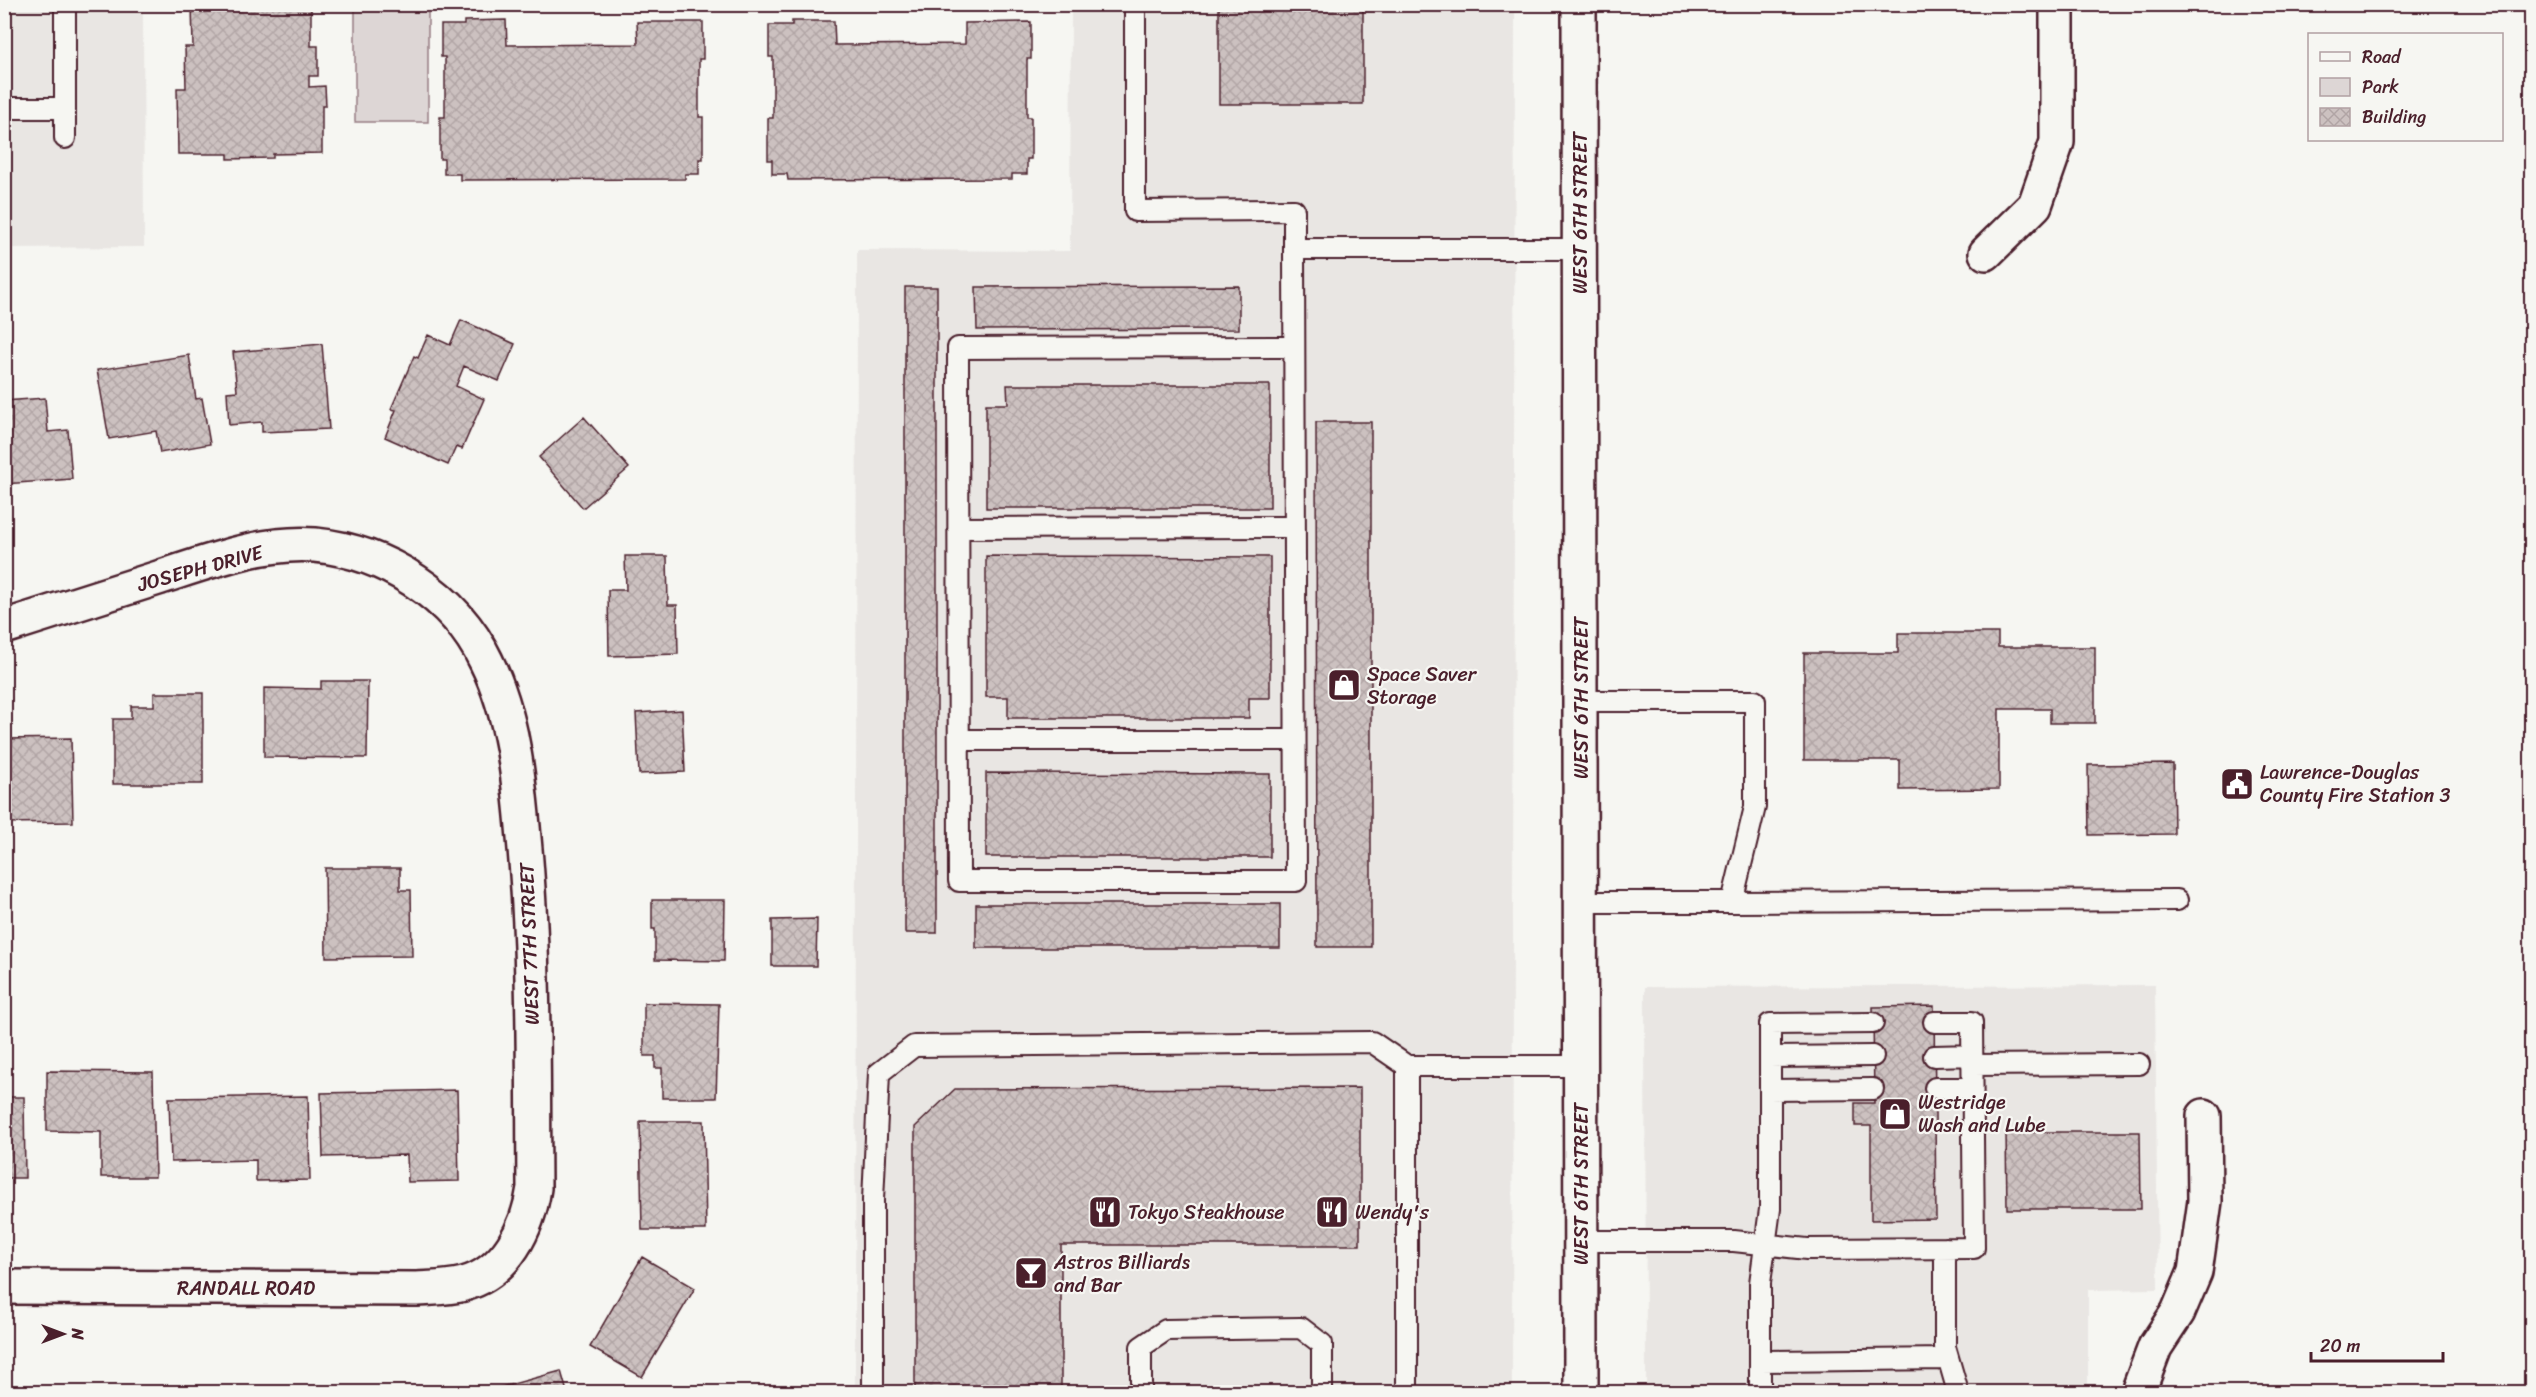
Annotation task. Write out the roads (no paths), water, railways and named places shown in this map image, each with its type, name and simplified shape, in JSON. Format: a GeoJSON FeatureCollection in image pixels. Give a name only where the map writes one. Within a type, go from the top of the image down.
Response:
{"type":"FeatureCollection","features":[{"type":"Feature","properties":{"kind":"street","name":"WEST 6TH STREET"},"geometry":{"type":"LineString","coordinates":[[1579,4],[1581,1392]]}},
{"type":"Feature","properties":{"kind":"street"},"geometry":{"type":"LineString","coordinates":[[1986,253],[2035,205],[2057,142],[2057,4]]}},
{"type":"Feature","properties":{"kind":"street","name":"JOSEPH DRIVE"},"geometry":{"type":"LineString","coordinates":[[4,627],[221,558],[285,546],[314,545],[370,557],[412,579],[454,614]]}},
{"type":"Feature","properties":{"kind":"street","name":"WEST 7TH STREET"},"geometry":{"type":"LineString","coordinates":[[454,614],[486,659],[505,712],[513,750],[530,901],[534,1188],[530,1213],[514,1245],[500,1263],[486,1274]]}},
{"type":"Feature","properties":{"kind":"street"},"geometry":{"type":"LineString","coordinates":[[2138,1392],[2155,1347],[2178,1312],[2195,1272],[2205,1201],[2204,1116]]}},
{"type":"Feature","properties":{"kind":"street","name":"RANDALL ROAD"},"geometry":{"type":"LineString","coordinates":[[4,1287],[417,1289],[465,1284],[486,1274]]}},
{"type":"Feature","properties":{"kind":"lane"},"geometry":{"type":"LineString","coordinates":[[65,4],[65,138]]}},
{"type":"Feature","properties":{"kind":"lane"},"geometry":{"type":"LineString","coordinates":[[1135,4],[1135,211],[1294,210],[1296,881],[959,881],[958,348],[1294,347]]}},
{"type":"Feature","properties":{"kind":"lane"},"geometry":{"type":"LineString","coordinates":[[4,108],[65,108]]}},
{"type":"Feature","properties":{"kind":"lane"},"geometry":{"type":"LineString","coordinates":[[1294,249],[1580,249]]}},
{"type":"Feature","properties":{"kind":"lane"},"geometry":{"type":"LineString","coordinates":[[959,528],[1294,527]]}},
{"type":"Feature","properties":{"kind":"lane"},"geometry":{"type":"LineString","coordinates":[[1581,701],[1755,701],[1755,807],[1732,902]]}},
{"type":"Feature","properties":{"kind":"lane"},"geometry":{"type":"LineString","coordinates":[[959,740],[1295,740]]}},
{"type":"Feature","properties":{"kind":"lane"},"geometry":{"type":"LineString","coordinates":[[1581,903],[2177,900]]}},
{"type":"Feature","properties":{"kind":"lane"},"geometry":{"type":"LineString","coordinates":[[1581,1241],[1734,1241],[1807,1249],[1974,1248],[1972,1022],[1934,1023]]}},
{"type":"Feature","properties":{"kind":"lane"},"geometry":{"type":"LineString","coordinates":[[1760,1392],[1760,1283],[1770,1209],[1770,1024],[1873,1023]]}},
{"type":"Feature","properties":{"kind":"lane"},"geometry":{"type":"LineString","coordinates":[[873,1392],[873,1200],[879,1073],[914,1046],[1372,1042],[1407,1066],[1581,1066]]}},
{"type":"Feature","properties":{"kind":"lane"},"geometry":{"type":"LineString","coordinates":[[1770,1057],[1873,1056]]}},
{"type":"Feature","properties":{"kind":"lane"},"geometry":{"type":"LineString","coordinates":[[1934,1056],[1972,1060],[2139,1064]]}},
{"type":"Feature","properties":{"kind":"lane"},"geometry":{"type":"LineString","coordinates":[[1407,1066],[1407,1392]]}},
{"type":"Feature","properties":{"kind":"lane"},"geometry":{"type":"LineString","coordinates":[[1935,1088],[1972,1088]]}},
{"type":"Feature","properties":{"kind":"lane"},"geometry":{"type":"LineString","coordinates":[[1770,1090],[1873,1089]]}},
{"type":"Feature","properties":{"kind":"lane"},"geometry":{"type":"LineString","coordinates":[[1945,1248],[1945,1347],[1958,1392]]}},
{"type":"Feature","properties":{"kind":"lane"},"geometry":{"type":"LineString","coordinates":[[1141,1392],[1141,1347],[1166,1330],[1301,1328],[1322,1344],[1322,1392]]}},
{"type":"Feature","properties":{"kind":"lane"},"geometry":{"type":"LineString","coordinates":[[1760,1361],[1948,1359]]}},
{"type":"Feature","properties":{"kind":"place","name":"Space Saver Storage"},"geometry":{"type":"Point","coordinates":[1344,685]}},
{"type":"Feature","properties":{"kind":"place","name":"Lawrence-Douglas County Fire Station 3"},"geometry":{"type":"Point","coordinates":[2237,784]}},
{"type":"Feature","properties":{"kind":"place","name":"Westridge Wash and Lube"},"geometry":{"type":"Point","coordinates":[1895,1114]}},
{"type":"Feature","properties":{"kind":"place","name":"Tokyo Steakhouse"},"geometry":{"type":"Point","coordinates":[1105,1212]}},
{"type":"Feature","properties":{"kind":"place","name":"Wendy's"},"geometry":{"type":"Point","coordinates":[1332,1212]}},
{"type":"Feature","properties":{"kind":"place","name":"Astros Billiards and Bar"},"geometry":{"type":"Point","coordinates":[1031,1273]}}]}
